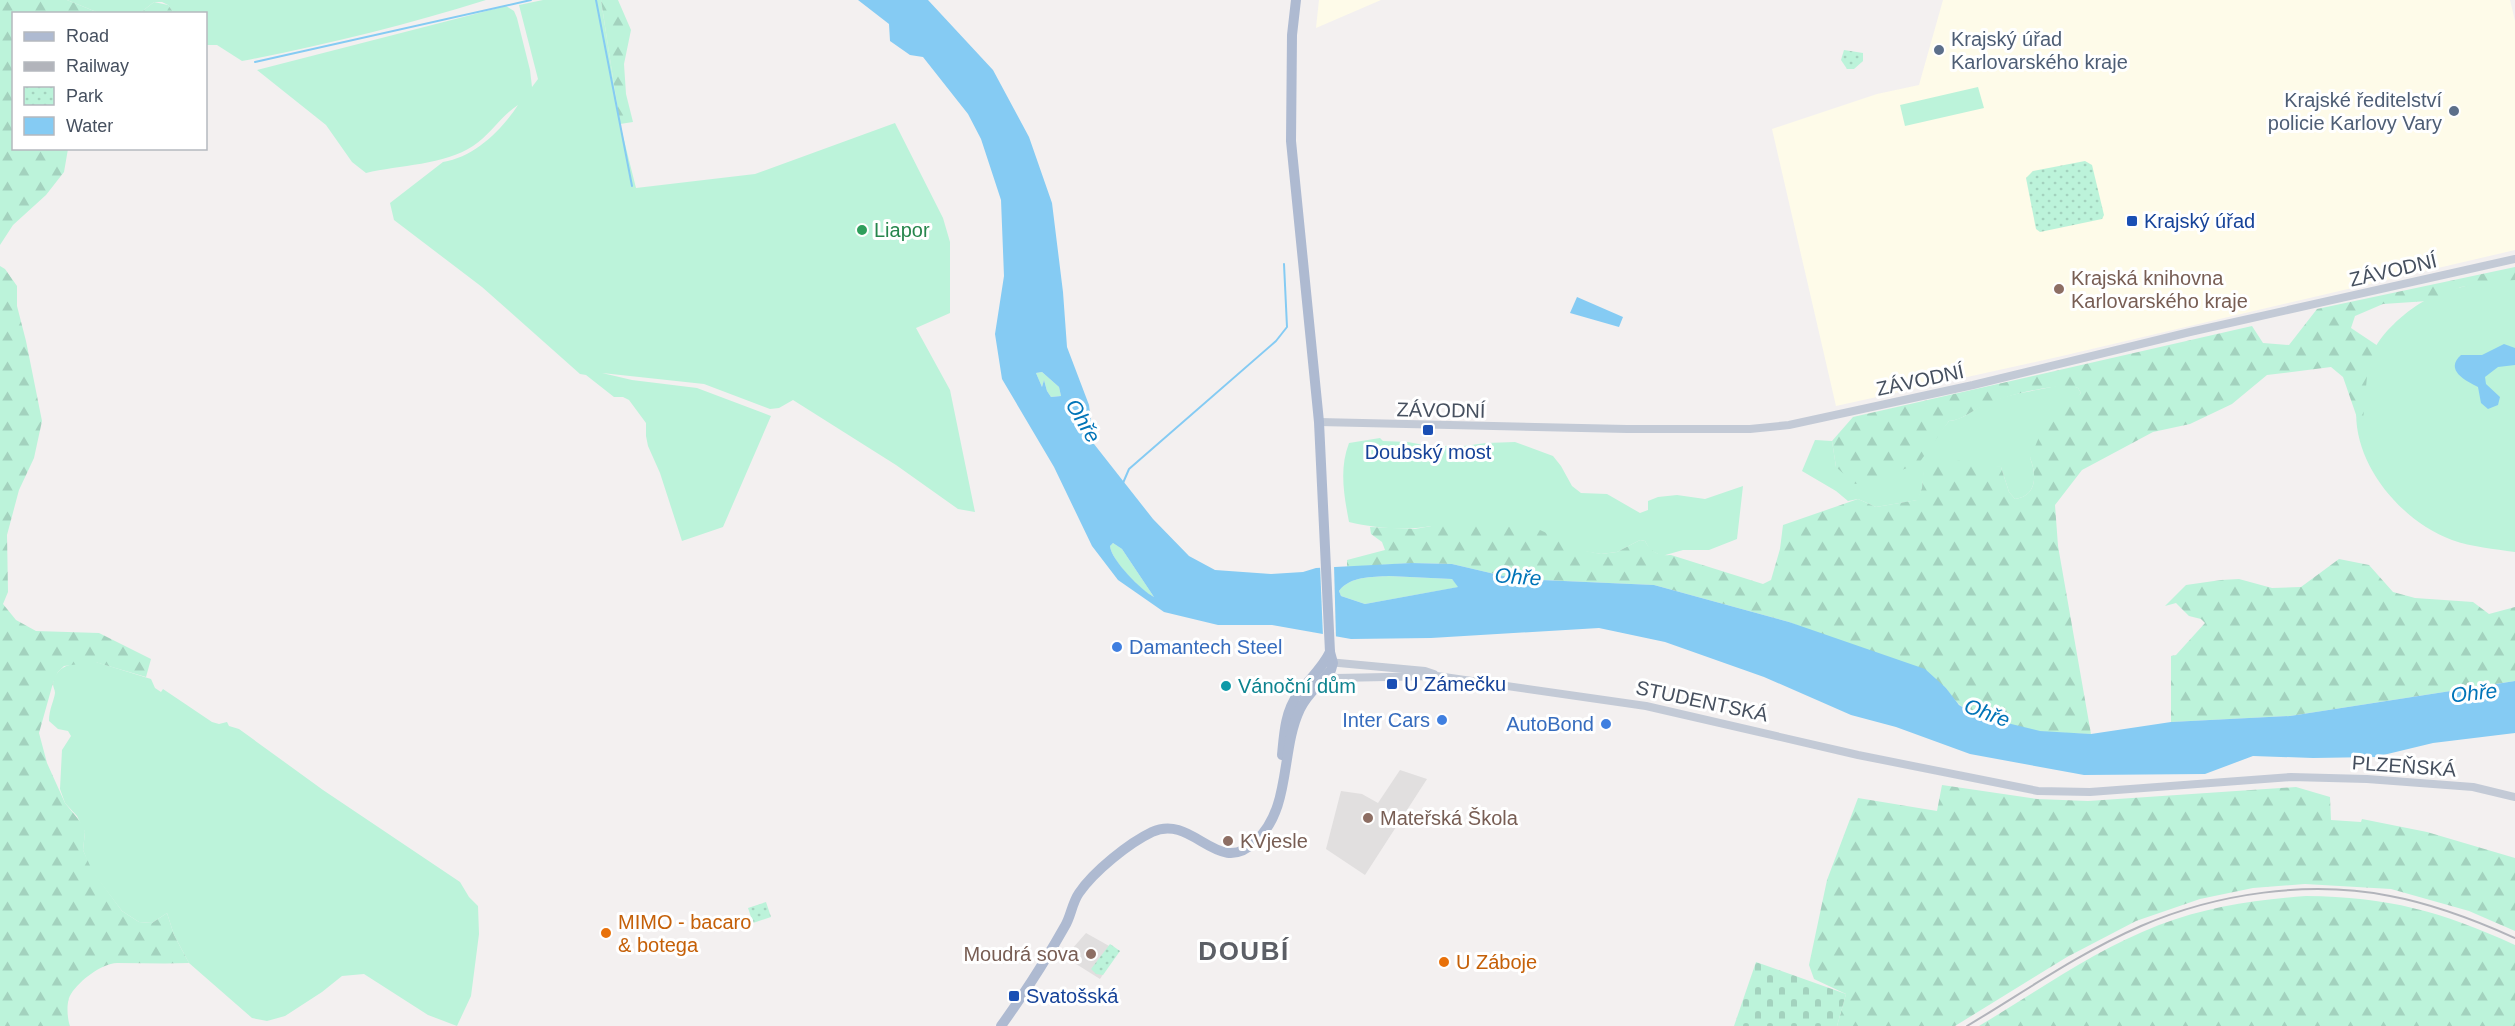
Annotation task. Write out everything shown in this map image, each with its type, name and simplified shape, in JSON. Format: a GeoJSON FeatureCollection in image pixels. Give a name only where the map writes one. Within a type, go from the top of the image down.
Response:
{"type":"FeatureCollection","features":[{"type":"Feature","properties":{"kind":"main road"},"geometry":{"type":"LineString","coordinates":[[1295,709],[1314,689],[1329,663],[1326,543],[1319,422],[1291,141],[1291,71],[1296,0]]}},
{"type":"Feature","properties":{"kind":"main road"},"geometry":{"type":"LineString","coordinates":[[1001,1026],[1066,924],[1079,893],[1109,862],[1125,850],[1153,832],[1169,829],[1183,831],[1218,851],[1228,854],[1236,853],[1254,843],[1274,816],[1281,793],[1298,693],[1329,663]]}},
{"type":"Feature","properties":{"kind":"street","name":"ZÁVODNÍ"},"geometry":{"type":"LineString","coordinates":[[1319,422],[1616,429],[1750,429],[1789,425],[1973,385],[2190,332],[2515,259]]}},
{"type":"Feature","properties":{"kind":"street","name":"STUDENTSKÁ"},"geometry":{"type":"LineString","coordinates":[[1329,663],[1425,671],[1437,676]]}},
{"type":"Feature","properties":{"kind":"street","name":"STUDENTSKÁ"},"geometry":{"type":"LineString","coordinates":[[1329,663],[1652,707],[1956,775],[2038,791],[2090,792],[2291,777]]}},
{"type":"Feature","properties":{"kind":"street","name":"PLZEŇSKÁ"},"geometry":{"type":"LineString","coordinates":[[2291,777],[2367,779],[2473,787],[2515,797]]}},
{"type":"Feature","properties":{"kind":"shaded area"},"geometry":{"type":"Polygon","coordinates":[[[1319,0],[1381,0],[1316,28],[1319,0]]]}},
{"type":"Feature","properties":{"kind":"shaded area"},"geometry":{"type":"Polygon","coordinates":[[[1943,0],[2510,0],[2515,21],[2515,250],[2062,356],[1836,406],[1772,129],[1877,94],[1919,85],[1943,0]]]}},
{"type":"Feature","properties":{"kind":"shaded area","name":"Mateřská Škola"},"geometry":{"type":"Polygon","coordinates":[[[1400,770],[1427,779],[1365,875],[1326,849],[1341,791],[1362,794],[1378,803],[1400,770]]]}},
{"type":"Feature","properties":{"kind":"shaded area","name":"Moudrá sova"},"geometry":{"type":"Polygon","coordinates":[[[1086,933],[1118,951],[1100,979],[1065,957],[1086,933]]]}},
{"type":"Feature","properties":{"kind":"green space"},"geometry":{"type":"Polygon","coordinates":[[[0,0],[67,0],[97,12],[12,12],[12,150],[68,150],[64,172],[46,195],[13,225],[0,245],[0,0]]]}},
{"type":"Feature","properties":{"kind":"green space"},"geometry":{"type":"Polygon","coordinates":[[[67,0],[486,0],[365,34],[242,61],[217,45],[207,45],[207,12],[173,12],[168,5],[154,2],[141,12],[97,12],[67,0]]]}},
{"type":"Feature","properties":{"kind":"green space"},"geometry":{"type":"Polygon","coordinates":[[[543,0],[601,0],[620,124],[636,188],[755,174],[895,123],[943,218],[950,242],[950,313],[916,328],[950,390],[975,512],[958,509],[896,465],[793,400],[779,408],[770,409],[704,384],[602,373],[632,380],[697,388],[771,416],[723,527],[682,541],[660,473],[648,446],[646,423],[629,400],[614,397],[586,375],[580,374],[482,287],[394,220],[390,203],[443,162],[476,149],[495,133],[518,105],[479,142],[462,152],[436,161],[366,173],[352,162],[326,125],[257,70],[506,6],[514,11],[517,18],[532,87],[538,79],[519,5],[543,0]]]}},
{"type":"Feature","properties":{"kind":"green space"},"geometry":{"type":"Polygon","coordinates":[[[601,0],[618,0],[631,30],[624,64],[626,94],[633,122],[620,124],[601,0]]]}},
{"type":"Feature","properties":{"kind":"green space"},"geometry":{"type":"Polygon","coordinates":[[[154,2],[168,5],[173,12],[141,12],[154,2]]]}},
{"type":"Feature","properties":{"kind":"green space"},"geometry":{"type":"Polygon","coordinates":[[[1844,50],[1863,53],[1863,61],[1854,69],[1847,69],[1841,60],[1844,50]]]}},
{"type":"Feature","properties":{"kind":"green space"},"geometry":{"type":"Polygon","coordinates":[[[1978,87],[1984,108],[1905,126],[1900,105],[1978,87]]]}},
{"type":"Feature","properties":{"kind":"green space"},"geometry":{"type":"Polygon","coordinates":[[[2085,161],[2092,165],[2104,215],[2102,219],[2040,232],[2036,229],[2026,178],[2033,171],[2085,161]]]}},
{"type":"Feature","properties":{"kind":"green space"},"geometry":{"type":"Polygon","coordinates":[[[0,266],[5,269],[17,286],[17,306],[42,421],[34,458],[19,490],[7,535],[8,592],[3,604],[16,620],[36,631],[99,633],[151,659],[146,677],[95,662],[64,666],[53,683],[39,733],[47,763],[65,803],[83,825],[85,832],[83,850],[92,870],[122,911],[139,922],[152,923],[167,913],[174,935],[189,963],[117,963],[104,966],[80,983],[69,997],[70,1026],[0,1026],[0,266]]]}},
{"type":"Feature","properties":{"kind":"green space"},"geometry":{"type":"Polygon","coordinates":[[[2515,267],[2515,280],[2461,287],[2428,301],[2383,304],[2355,316],[2351,328],[2378,346],[2367,376],[2362,432],[2343,377],[2331,367],[2267,375],[2232,404],[2190,424],[2153,432],[2082,470],[2055,505],[2058,546],[2091,734],[2023,729],[1990,721],[1961,706],[1946,688],[1789,622],[1654,585],[1516,579],[1452,564],[1411,563],[1347,567],[1347,560],[1385,550],[1382,542],[1371,534],[1370,527],[1415,529],[1453,522],[1540,530],[1586,551],[1601,554],[1617,552],[1640,540],[1645,541],[1652,551],[1659,554],[1671,555],[1763,584],[1771,580],[1780,549],[1783,525],[1858,499],[1876,507],[1917,500],[1922,488],[1924,464],[1967,460],[2001,467],[2009,492],[2015,499],[2028,494],[2034,478],[2030,458],[2040,435],[2081,393],[2078,388],[2059,386],[2032,390],[1982,406],[1959,419],[1949,421],[1919,463],[1880,479],[1855,484],[1836,467],[1832,441],[1853,417],[2252,326],[2263,343],[2289,345],[2317,309],[2515,267]]]}},
{"type":"Feature","properties":{"kind":"green space"},"geometry":{"type":"Polygon","coordinates":[[[2515,276],[2515,552],[2452,540],[2414,519],[2382,486],[2370,466],[2361,445],[2357,424],[2359,392],[2374,350],[2394,324],[2419,304],[2442,293],[2515,276]]]}},
{"type":"Feature","properties":{"kind":"green space"},"geometry":{"type":"Polygon","coordinates":[[[1042,372],[1059,387],[1061,396],[1051,397],[1044,380],[1042,387],[1036,373],[1042,372]]]}},
{"type":"Feature","properties":{"kind":"green space"},"geometry":{"type":"Polygon","coordinates":[[[2061,385],[2078,388],[2081,393],[2030,458],[2034,471],[2033,484],[2028,494],[2022,497],[2015,499],[2009,492],[2001,467],[1925,464],[1918,500],[1876,507],[1858,499],[1848,501],[1836,491],[1802,471],[1815,440],[1832,441],[1836,467],[1936,437],[1949,421],[1959,419],[1982,405],[2014,394],[2061,385]]]}},
{"type":"Feature","properties":{"kind":"green space"},"geometry":{"type":"Polygon","coordinates":[[[1380,438],[1383,441],[1429,446],[1515,442],[1553,456],[1572,486],[1581,493],[1607,494],[1640,513],[1648,510],[1648,501],[1658,497],[1677,495],[1705,499],[1743,486],[1737,539],[1709,550],[1683,550],[1662,556],[1650,550],[1645,541],[1640,540],[1617,552],[1601,554],[1431,526],[1390,528],[1349,522],[1343,472],[1349,443],[1380,438]]]}},
{"type":"Feature","properties":{"kind":"green space"},"geometry":{"type":"Polygon","coordinates":[[[1113,543],[1122,549],[1154,597],[1142,589],[1121,567],[1110,546],[1113,543]]]}},
{"type":"Feature","properties":{"kind":"green space"},"geometry":{"type":"Polygon","coordinates":[[[2339,559],[2369,565],[2393,592],[2415,598],[2473,602],[2489,614],[2515,607],[2515,681],[2290,716],[2171,722],[2171,656],[2176,655],[2205,623],[2201,619],[2189,616],[2176,603],[2165,606],[2186,585],[2239,579],[2272,588],[2301,587],[2339,559]]]}},
{"type":"Feature","properties":{"kind":"green space"},"geometry":{"type":"Polygon","coordinates":[[[1389,576],[1452,579],[1459,587],[1365,604],[1341,596],[1339,591],[1355,580],[1389,576]]]}},
{"type":"Feature","properties":{"kind":"green space"},"geometry":{"type":"Polygon","coordinates":[[[96,662],[151,679],[155,688],[161,692],[163,689],[212,722],[219,724],[227,722],[229,726],[239,729],[323,790],[460,882],[478,906],[479,934],[471,996],[457,1026],[428,1015],[364,974],[342,976],[285,1016],[267,1021],[252,1018],[189,963],[174,935],[167,913],[152,923],[139,922],[122,911],[91,870],[83,850],[85,832],[77,816],[65,803],[60,789],[62,750],[71,736],[68,731],[58,729],[49,721],[55,693],[53,684],[58,672],[75,663],[96,662]]]}},
{"type":"Feature","properties":{"kind":"green space"},"geometry":{"type":"Polygon","coordinates":[[[1942,785],[2037,799],[2088,801],[2296,787],[2330,797],[2331,820],[2361,822],[2362,819],[2427,832],[2515,858],[2515,931],[2469,911],[2391,889],[2305,884],[2253,888],[2200,899],[2136,921],[2067,957],[1955,1026],[1837,1026],[1846,994],[1814,979],[1809,965],[1827,880],[1858,798],[1937,811],[1942,785]]]}},
{"type":"Feature","properties":{"kind":"green space"},"geometry":{"type":"Polygon","coordinates":[[[2306,896],[2363,899],[2413,908],[2463,923],[2515,945],[2515,1026],[1979,1026],[2112,946],[2159,925],[2195,913],[2231,905],[2306,896]]]}},
{"type":"Feature","properties":{"kind":"green space"},"geometry":{"type":"Polygon","coordinates":[[[766,902],[771,917],[753,923],[748,908],[766,902]]]}},
{"type":"Feature","properties":{"kind":"green space"},"geometry":{"type":"Polygon","coordinates":[[[1110,944],[1120,951],[1103,975],[1096,974],[1091,969],[1110,944]]]}},
{"type":"Feature","properties":{"kind":"green space"},"geometry":{"type":"Polygon","coordinates":[[[1756,962],[1846,994],[1837,1026],[1734,1026],[1756,962]]]}},
{"type":"Feature","properties":{"kind":"water","name":"Ohře"},"geometry":{"type":"Polygon","coordinates":[[[858,0],[928,0],[993,70],[1029,137],[1052,203],[1067,347],[1089,405],[1094,444],[1153,519],[1189,556],[1215,570],[1271,574],[1303,572],[1316,568],[1411,563],[1452,564],[1516,579],[1654,585],[1789,622],[1925,669],[1946,688],[1959,705],[1978,716],[2040,731],[2091,734],[2171,722],[2290,716],[2515,681],[2515,733],[2433,743],[2375,757],[2253,756],[2205,774],[2084,775],[1970,754],[1896,727],[1851,715],[1764,677],[1665,642],[1599,628],[1431,638],[1351,639],[1272,625],[1218,625],[1164,612],[1118,580],[1092,546],[1054,467],[1002,379],[995,334],[1004,276],[1001,200],[981,139],[968,114],[923,57],[910,55],[890,41],[889,24],[858,0]],[[1042,372],[1036,373],[1042,387],[1044,380],[1051,397],[1061,396],[1059,387],[1042,372]],[[1113,543],[1110,546],[1116,559],[1128,574],[1154,597],[1122,549],[1113,543]],[[1389,576],[1362,578],[1344,586],[1339,591],[1341,596],[1365,604],[1458,587],[1452,579],[1389,576]]]}},
{"type":"Feature","properties":{"kind":"water"},"geometry":{"type":"Polygon","coordinates":[[[1577,297],[1623,317],[1619,327],[1570,313],[1577,297]]]}},
{"type":"Feature","properties":{"kind":"water"},"geometry":{"type":"Polygon","coordinates":[[[2504,344],[2515,348],[2515,365],[2498,367],[2485,377],[2486,384],[2500,397],[2498,405],[2488,409],[2481,403],[2478,387],[2468,382],[2456,370],[2456,360],[2461,355],[2482,355],[2504,344]]]}},
{"type":"Feature","properties":{"kind":"pier"},"geometry":{"type":"Polygon","coordinates":[[[1320,565],[1334,565],[1336,639],[1323,637],[1320,565]]]}},
{"type":"Feature","properties":{"kind":"waterway"},"geometry":{"type":"LineString","coordinates":[[255,62],[531,0]]}},
{"type":"Feature","properties":{"kind":"waterway"},"geometry":{"type":"LineString","coordinates":[[596,0],[632,186]]}},
{"type":"Feature","properties":{"kind":"waterway"},"geometry":{"type":"LineString","coordinates":[[1123,483],[1129,469],[1276,341],[1287,327],[1284,264]]}},
{"type":"Feature","properties":{"kind":"railway"},"geometry":{"type":"LineString","coordinates":[[1967,1026],[2118,937],[2170,915],[2232,898],[2296,890],[2359,891],[2422,903],[2454,913],[2515,938]]}},
{"type":"Feature","properties":{"kind":"place","name":"Krajský úřad Karlovarského kraje"},"geometry":{"type":"Point","coordinates":[1939,50]}},
{"type":"Feature","properties":{"kind":"place","name":"Krajské ředitelství policie Karlovy Vary"},"geometry":{"type":"Point","coordinates":[2454,111]}},
{"type":"Feature","properties":{"kind":"place","name":"Krajský úřad"},"geometry":{"type":"Point","coordinates":[2132,221]}},
{"type":"Feature","properties":{"kind":"place","name":"Liapor"},"geometry":{"type":"Point","coordinates":[862,230]}},
{"type":"Feature","properties":{"kind":"place","name":"Krajská knihovna Karlovarského kraje"},"geometry":{"type":"Point","coordinates":[2059,289]}},
{"type":"Feature","properties":{"kind":"place","name":"Doubský most"},"geometry":{"type":"Point","coordinates":[1428,430]}},
{"type":"Feature","properties":{"kind":"place","name":"Damantech Steel"},"geometry":{"type":"Point","coordinates":[1117,647]}},
{"type":"Feature","properties":{"kind":"place","name":"U Zámečku"},"geometry":{"type":"Point","coordinates":[1392,684]}},
{"type":"Feature","properties":{"kind":"place","name":"Vánoční dům"},"geometry":{"type":"Point","coordinates":[1226,686]}},
{"type":"Feature","properties":{"kind":"place","name":"Inter Cars"},"geometry":{"type":"Point","coordinates":[1442,720]}},
{"type":"Feature","properties":{"kind":"place","name":"AutoBond"},"geometry":{"type":"Point","coordinates":[1606,724]}},
{"type":"Feature","properties":{"kind":"place","name":"Mateřská Škola"},"geometry":{"type":"Point","coordinates":[1368,818]}},
{"type":"Feature","properties":{"kind":"place","name":"KVjesle"},"geometry":{"type":"Point","coordinates":[1228,841]}},
{"type":"Feature","properties":{"kind":"place","name":"MIMO - bacaro & botega"},"geometry":{"type":"Point","coordinates":[606,933]}},
{"type":"Feature","properties":{"kind":"place","name":"Moudrá sova"},"geometry":{"type":"Point","coordinates":[1091,954]}},
{"type":"Feature","properties":{"kind":"place","name":"U Záboje"},"geometry":{"type":"Point","coordinates":[1444,962]}},
{"type":"Feature","properties":{"kind":"place","name":"Svatošská"},"geometry":{"type":"Point","coordinates":[1014,996]}},
{"type":"Feature","properties":{"kind":"district","name":"DOUBÍ"},"geometry":{"type":"Point","coordinates":[1244,951]}}]}
